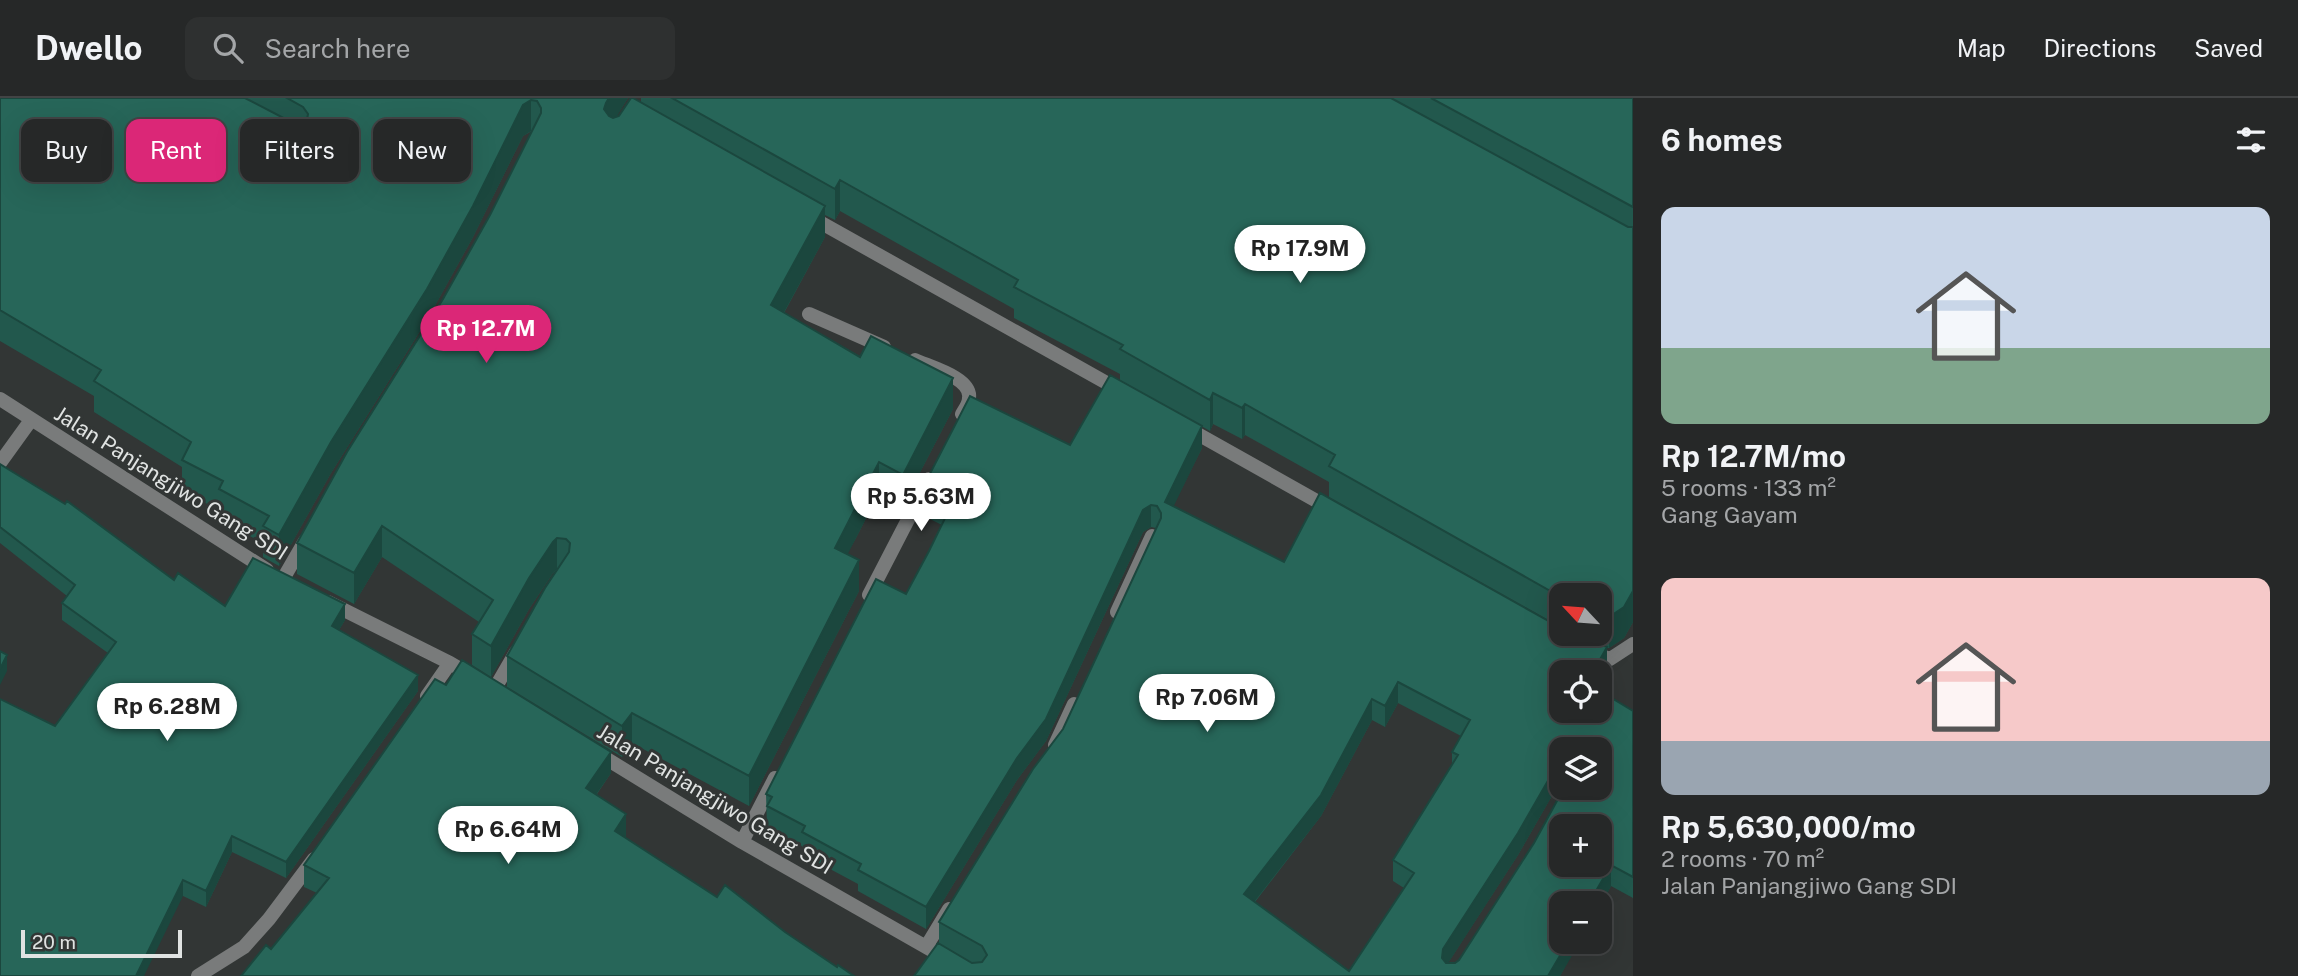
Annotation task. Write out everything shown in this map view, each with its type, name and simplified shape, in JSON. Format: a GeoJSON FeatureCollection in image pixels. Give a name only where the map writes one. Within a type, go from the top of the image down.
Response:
{"type":"FeatureCollection","features":[{"type":"Feature","properties":{"kind":"street"},"geometry":{"type":"LineString","coordinates":[[797,209],[1135,399]]}},
{"type":"Feature","properties":{"kind":"street"},"geometry":{"type":"LineString","coordinates":[[810,314],[964,383],[970,398],[954,430]]}},
{"type":"Feature","properties":{"kind":"street","name":"Jalan Panjangjiwo Gang SDI"},"geometry":{"type":"LineString","coordinates":[[0,399],[255,564],[289,582],[310,532]]}},
{"type":"Feature","properties":{"kind":"street"},"geometry":{"type":"LineString","coordinates":[[1171,419],[1340,514]]}},
{"type":"Feature","properties":{"kind":"street"},"geometry":{"type":"LineString","coordinates":[[0,463],[31,420]]}},
{"type":"Feature","properties":{"kind":"street"},"geometry":{"type":"LineString","coordinates":[[864,604],[935,468]]}},
{"type":"Feature","properties":{"kind":"street"},"geometry":{"type":"LineString","coordinates":[[1112,624],[1152,536]]}},
{"type":"Feature","properties":{"kind":"street"},"geometry":{"type":"LineString","coordinates":[[319,597],[450,663],[500,694],[525,636]]}},
{"type":"Feature","properties":{"kind":"street"},"geometry":{"type":"LineString","coordinates":[[1580,647],[1610,659],[1633,644]]}},
{"type":"Feature","properties":{"kind":"street"},"geometry":{"type":"LineString","coordinates":[[419,708],[450,663]]}},
{"type":"Feature","properties":{"kind":"street"},"geometry":{"type":"LineString","coordinates":[[1047,756],[1083,685]]}},
{"type":"Feature","properties":{"kind":"street","name":"Jalan Panjangjiwo Gang SDI"},"geometry":{"type":"LineString","coordinates":[[589,748],[742,842],[976,976]]}},
{"type":"Feature","properties":{"kind":"street"},"geometry":{"type":"LineString","coordinates":[[742,842],[782,765]]}},
{"type":"Feature","properties":{"kind":"street"},"geometry":{"type":"LineString","coordinates":[[198,976],[244,947],[269,919],[325,843]]}},
{"type":"Feature","properties":{"kind":"street"},"geometry":{"type":"LineString","coordinates":[[926,947],[954,900]]}},
{"type":"Feature","properties":{"kind":"building"},"geometry":{"type":"Polygon","coordinates":[[[0,98],[245,98],[285,119],[240,119],[240,182],[359,182],[359,119],[307,119],[308,114],[303,107],[287,98],[609,98],[604,109],[613,118],[619,116],[633,98],[825,206],[771,305],[860,357],[871,336],[953,378],[903,475],[879,462],[835,548],[859,560],[749,776],[632,713],[622,726],[507,656],[545,588],[569,552],[570,543],[566,539],[557,538],[553,542],[529,578],[491,646],[472,634],[493,600],[382,526],[354,573],[297,543],[347,452],[443,299],[490,215],[541,113],[537,101],[531,100],[523,105],[473,206],[427,289],[331,442],[279,535],[263,526],[269,516],[219,489],[223,481],[182,460],[191,442],[94,381],[101,370],[0,310],[0,98]]]}},
{"type":"Feature","properties":{"kind":"building"},"geometry":{"type":"Polygon","coordinates":[[[672,98],[1391,98],[1628,227],[1633,227],[1633,591],[1624,607],[1612,615],[1612,583],[1549,583],[1549,590],[1329,466],[1335,455],[1245,404],[1242,408],[1213,393],[1210,400],[1120,349],[1123,345],[1014,287],[1018,280],[840,180],[835,189],[672,98]]]}},
{"type":"Feature","properties":{"kind":"building"},"geometry":{"type":"Polygon","coordinates":[[[1431,98],[1633,98],[1633,207],[1431,98]]]}},
{"type":"Feature","properties":{"kind":"building"},"geometry":{"type":"Polygon","coordinates":[[[1110,375],[1202,426],[1165,502],[1284,562],[1320,493],[1549,621],[1549,646],[1607,647],[1600,660],[1549,660],[1549,723],[1612,723],[1612,698],[1633,711],[1633,877],[1612,866],[1612,814],[1550,814],[1557,800],[1612,800],[1612,737],[1549,737],[1549,779],[1518,833],[1443,949],[1442,958],[1446,963],[1459,960],[1549,816],[1549,877],[1604,877],[1596,891],[1549,891],[1549,954],[1561,954],[1548,976],[914,976],[938,943],[972,963],[982,962],[987,955],[982,946],[939,922],[1033,769],[1063,729],[1161,518],[1157,506],[1151,505],[1143,510],[1046,719],[1017,758],[926,907],[858,870],[861,864],[802,832],[805,826],[767,806],[772,797],[766,794],[876,579],[906,594],[929,551],[950,508],[920,493],[970,396],[1070,445],[1110,375]],[[1398,682],[1385,706],[1372,699],[1321,795],[1244,894],[1349,971],[1414,873],[1393,860],[1458,755],[1452,752],[1470,720],[1398,682]]]}},
{"type":"Feature","properties":{"kind":"building"},"geometry":{"type":"Polygon","coordinates":[[[0,464],[65,504],[67,501],[174,580],[178,573],[225,606],[253,558],[345,604],[332,626],[418,675],[286,862],[232,836],[206,891],[183,880],[136,976],[0,976],[0,699],[55,726],[116,642],[62,603],[75,585],[0,527],[0,464]]]}},
{"type":"Feature","properties":{"kind":"building"},"geometry":{"type":"Polygon","coordinates":[[[0,651],[7,655],[0,669],[0,651]]]}},
{"type":"Feature","properties":{"kind":"building"},"geometry":{"type":"Polygon","coordinates":[[[462,660],[611,752],[586,788],[626,814],[615,831],[717,897],[725,885],[785,932],[854,976],[241,976],[266,945],[271,949],[329,878],[304,865],[435,679],[446,685],[462,660]]]}}]}
